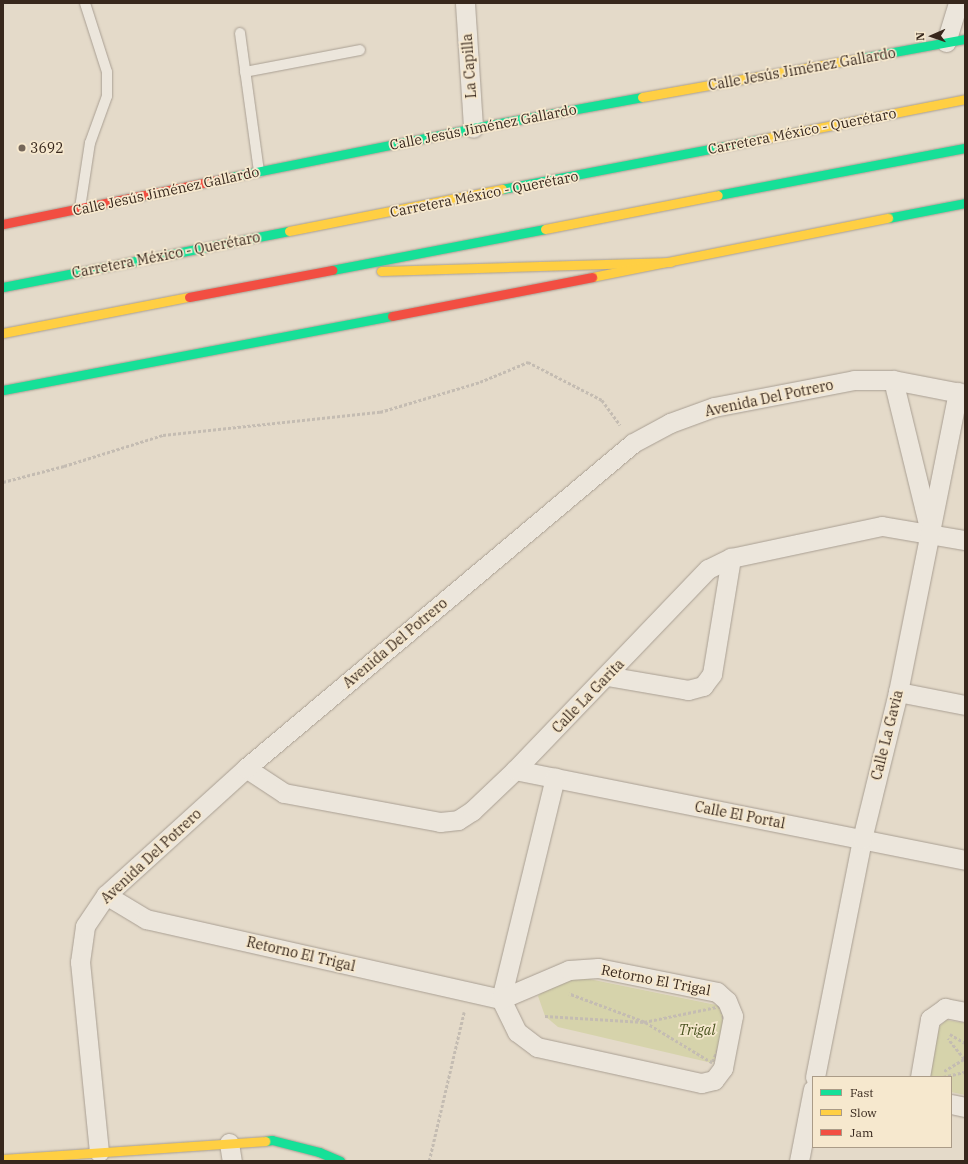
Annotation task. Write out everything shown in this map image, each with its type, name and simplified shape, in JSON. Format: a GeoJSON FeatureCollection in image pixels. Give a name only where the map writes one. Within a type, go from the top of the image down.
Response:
{"type":"FeatureCollection","features":[{"type":"Feature","properties":{"kind":"main road","name":"Calle Jesús Jiménez Gallardo"},"geometry":{"type":"LineString","coordinates":[[3,224],[472,128],[965,38]]}},
{"type":"Feature","properties":{"kind":"main road","name":"Carretera México - Querétaro"},"geometry":{"type":"LineString","coordinates":[[3,287],[965,99]]}},
{"type":"Feature","properties":{"kind":"main road"},"geometry":{"type":"LineString","coordinates":[[3,333],[965,148]]}},
{"type":"Feature","properties":{"kind":"main road"},"geometry":{"type":"LineString","coordinates":[[3,390],[671,262],[965,203]]}},
{"type":"Feature","properties":{"kind":"main road"},"geometry":{"type":"LineString","coordinates":[[314,273],[671,262]]}},
{"type":"Feature","properties":{"kind":"main road"},"geometry":{"type":"LineString","coordinates":[[3,1159],[99,1152],[231,1152],[272,1140],[318,1157],[340,1161]]}},
{"type":"Feature","properties":{"kind":"street","name":"La Capilla"},"geometry":{"type":"LineString","coordinates":[[464,3],[472,128]]}},
{"type":"Feature","properties":{"kind":"street"},"geometry":{"type":"LineString","coordinates":[[946,42],[958,3]]}},
{"type":"Feature","properties":{"kind":"street","name":"Avenida Del Potrero"},"geometry":{"type":"LineString","coordinates":[[99,1152],[80,962],[85,926],[106,895],[246,768],[633,443],[670,423],[714,408],[854,380],[893,380],[961,393]]}},
{"type":"Feature","properties":{"kind":"street"},"geometry":{"type":"LineString","coordinates":[[893,380],[930,533]]}},
{"type":"Feature","properties":{"kind":"street","name":"Calle La Gavia"},"geometry":{"type":"LineString","coordinates":[[815,1076],[862,839],[898,692],[930,533],[961,393]]}},
{"type":"Feature","properties":{"kind":"street","name":"Calle La Garita"},"geometry":{"type":"LineString","coordinates":[[246,768],[284,793],[440,822],[458,820],[472,811],[515,770],[708,570],[732,558],[882,526],[965,540]]}},
{"type":"Feature","properties":{"kind":"street"},"geometry":{"type":"LineString","coordinates":[[607,676],[688,690],[703,686],[712,674],[732,558]]}},
{"type":"Feature","properties":{"kind":"street"},"geometry":{"type":"LineString","coordinates":[[898,692],[965,705]]}},
{"type":"Feature","properties":{"kind":"street","name":"Calle El Portal"},"geometry":{"type":"LineString","coordinates":[[515,770],[965,860]]}},
{"type":"Feature","properties":{"kind":"street"},"geometry":{"type":"LineString","coordinates":[[501,999],[555,778]]}},
{"type":"Feature","properties":{"kind":"street","name":"Retorno El Trigal"},"geometry":{"type":"LineString","coordinates":[[106,895],[146,919],[501,999],[569,970],[598,968],[717,992],[727,1001],[733,1016],[724,1068],[714,1080],[701,1083],[537,1046],[517,1032],[501,999]]}},
{"type":"Feature","properties":{"kind":"street"},"geometry":{"type":"LineString","coordinates":[[920,1076],[930,1019],[945,1008],[965,1012]]}},
{"type":"Feature","properties":{"kind":"street"},"geometry":{"type":"LineString","coordinates":[[799,1161],[812,1094]]}},
{"type":"Feature","properties":{"kind":"street"},"geometry":{"type":"LineString","coordinates":[[952,1104],[965,1107]]}},
{"type":"Feature","properties":{"kind":"lane"},"geometry":{"type":"LineString","coordinates":[[80,208],[90,143],[107,96],[107,72],[84,3]]}},
{"type":"Feature","properties":{"kind":"lane"},"geometry":{"type":"LineString","coordinates":[[240,33],[259,172]]}},
{"type":"Feature","properties":{"kind":"lane"},"geometry":{"type":"LineString","coordinates":[[245,72],[360,50]]}},
{"type":"Feature","properties":{"kind":"path"},"geometry":{"type":"LineString","coordinates":[[3,482],[64,466],[163,435],[380,412],[480,382],[528,362],[602,400],[633,443]]}},
{"type":"Feature","properties":{"kind":"path"},"geometry":{"type":"LineString","coordinates":[[428,1161],[468,992]]}},
{"type":"Feature","properties":{"kind":"path"},"geometry":{"type":"LineString","coordinates":[[545,1016],[644,1022],[720,1006],[727,1032],[712,1063],[644,1022],[563,992]]}},
{"type":"Feature","properties":{"kind":"path"},"geometry":{"type":"LineString","coordinates":[[946,1031],[965,1043]]}},
{"type":"Feature","properties":{"kind":"path"},"geometry":{"type":"LineString","coordinates":[[939,1073],[964,1059],[947,1038]]}},
{"type":"Feature","properties":{"kind":"path"},"geometry":{"type":"LineString","coordinates":[[947,1076],[965,1072]]}},
{"type":"Feature","properties":{"kind":"green space","name":"Trigal"},"geometry":{"type":"Polygon","coordinates":[[[567,978],[584,978],[721,1006],[727,1032],[721,1055],[712,1063],[558,1027],[545,1016],[538,996],[548,986],[567,978]]]}},
{"type":"Feature","properties":{"kind":"green space"},"geometry":{"type":"Polygon","coordinates":[[[946,1020],[965,1023],[965,1095],[952,1092],[952,1076],[928,1076],[939,1027],[946,1020]]]}},
{"type":"Feature","properties":{"kind":"traffic: fast"},"geometry":{"type":"LineString","coordinates":[[861,58],[965,39]]}},
{"type":"Feature","properties":{"kind":"traffic: fast"},"geometry":{"type":"LineString","coordinates":[[231,177],[473,128],[642,97]]}},
{"type":"Feature","properties":{"kind":"traffic: fast"},"geometry":{"type":"LineString","coordinates":[[502,189],[762,139]]}},
{"type":"Feature","properties":{"kind":"traffic: fast"},"geometry":{"type":"LineString","coordinates":[[718,195],[965,148]]}},
{"type":"Feature","properties":{"kind":"traffic: fast"},"geometry":{"type":"LineString","coordinates":[[888,218],[965,203]]}},
{"type":"Feature","properties":{"kind":"traffic: fast"},"geometry":{"type":"LineString","coordinates":[[332,270],[545,229]]}},
{"type":"Feature","properties":{"kind":"traffic: fast"},"geometry":{"type":"LineString","coordinates":[[3,287],[289,231]]}},
{"type":"Feature","properties":{"kind":"traffic: fast"},"geometry":{"type":"LineString","coordinates":[[3,390],[392,316]]}},
{"type":"Feature","properties":{"kind":"traffic: fast"},"geometry":{"type":"LineString","coordinates":[[265,1141],[272,1140],[319,1152],[340,1161]]}},
{"type":"Feature","properties":{"kind":"traffic: slow"},"geometry":{"type":"LineString","coordinates":[[642,97],[861,58]]}},
{"type":"Feature","properties":{"kind":"traffic: slow"},"geometry":{"type":"LineString","coordinates":[[762,139],[965,99]]}},
{"type":"Feature","properties":{"kind":"traffic: slow"},"geometry":{"type":"LineString","coordinates":[[289,231],[502,189]]}},
{"type":"Feature","properties":{"kind":"traffic: slow"},"geometry":{"type":"LineString","coordinates":[[545,229],[718,195]]}},
{"type":"Feature","properties":{"kind":"traffic: slow"},"geometry":{"type":"LineString","coordinates":[[592,277],[888,218]]}},
{"type":"Feature","properties":{"kind":"traffic: slow"},"geometry":{"type":"LineString","coordinates":[[381,271],[671,262]]}},
{"type":"Feature","properties":{"kind":"traffic: slow"},"geometry":{"type":"LineString","coordinates":[[3,333],[189,297]]}},
{"type":"Feature","properties":{"kind":"traffic: slow"},"geometry":{"type":"LineString","coordinates":[[3,1159],[265,1141]]}},
{"type":"Feature","properties":{"kind":"traffic: jam"},"geometry":{"type":"LineString","coordinates":[[3,224],[231,177]]}},
{"type":"Feature","properties":{"kind":"traffic: jam"},"geometry":{"type":"LineString","coordinates":[[189,297],[332,270]]}},
{"type":"Feature","properties":{"kind":"traffic: jam"},"geometry":{"type":"LineString","coordinates":[[392,316],[592,277]]}},
{"type":"Feature","properties":{"kind":"place","name":"3692"},"geometry":{"type":"Point","coordinates":[22,148]}}]}
